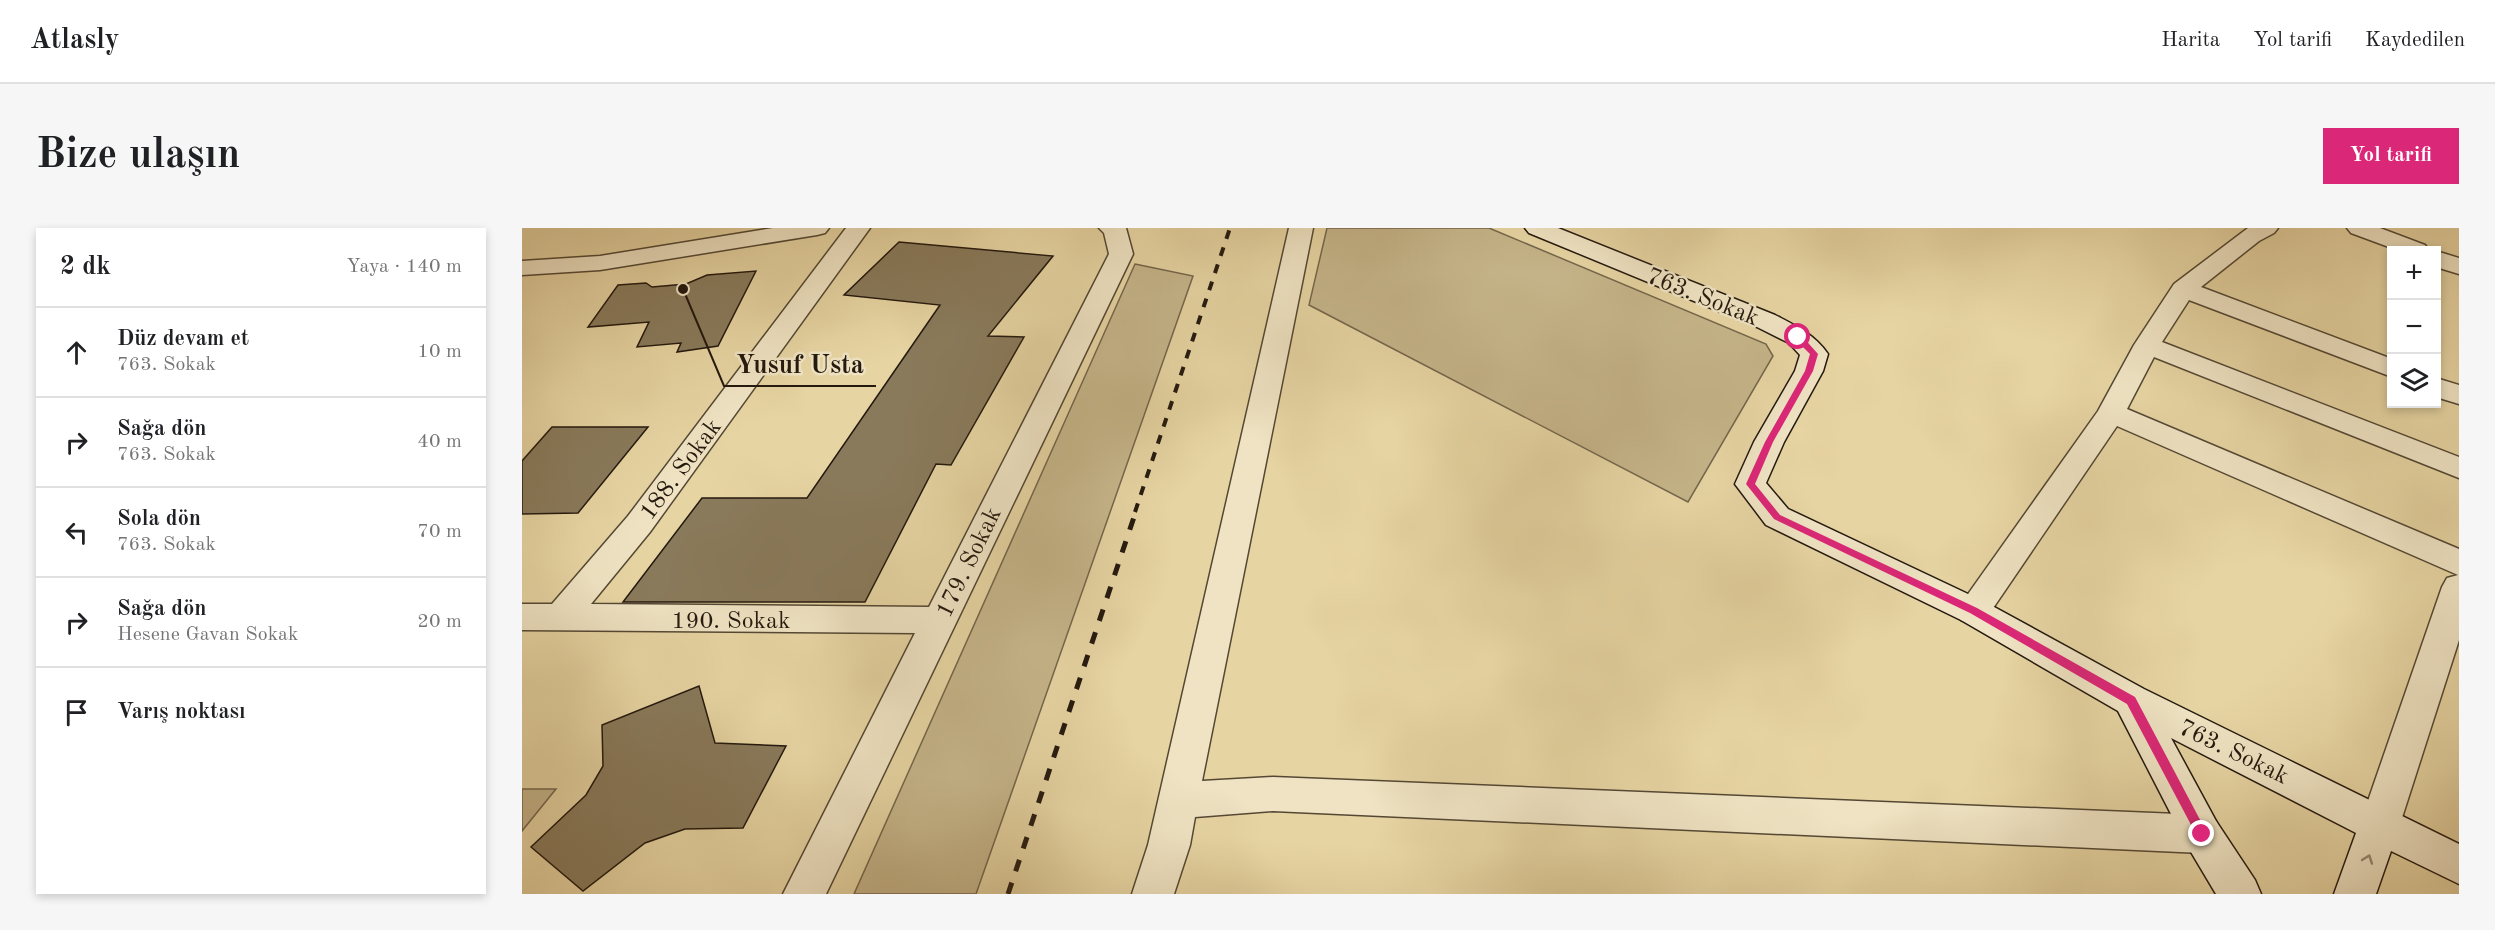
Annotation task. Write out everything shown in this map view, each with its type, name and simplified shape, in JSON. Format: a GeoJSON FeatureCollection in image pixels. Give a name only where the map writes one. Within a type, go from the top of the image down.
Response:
{"type":"FeatureCollection","features":[{"type":"Feature","properties":{"kind":"street"},"geometry":{"type":"LineString","coordinates":[[522,268],[600,263],[817,228]]}},
{"type":"Feature","properties":{"kind":"street","name":"188. Sokak"},"geometry":{"type":"LineString","coordinates":[[560,618],[639,524],[858,228]]}},
{"type":"Feature","properties":{"kind":"street","name":"179. Sokak"},"geometry":{"type":"LineString","coordinates":[[804,894],[1121,254],[1113,228]]}},
{"type":"Feature","properties":{"kind":"street"},"geometry":{"type":"LineString","coordinates":[[1153,894],[1169,845],[1179,800],[1301,228]]}},
{"type":"Feature","properties":{"kind":"street","name":"763. Sokak"},"geometry":{"type":"LineString","coordinates":[[1537,228],[1766,321],[1798,337],[1814,354],[1809,371],[1769,442],[1750,484],[1777,517],[1973,611],[2131,700],[2459,865]]}},
{"type":"Feature","properties":{"kind":"street"},"geometry":{"type":"LineString","coordinates":[[1973,611],[2111,413],[2147,345],[2184,290],[2251,236],[2266,228]]}},
{"type":"Feature","properties":{"kind":"street"},"geometry":{"type":"LineString","coordinates":[[2359,228],[2406,246]]}},
{"type":"Feature","properties":{"kind":"street"},"geometry":{"type":"LineString","coordinates":[[2441,260],[2459,267]]}},
{"type":"Feature","properties":{"kind":"street"},"geometry":{"type":"LineString","coordinates":[[2184,290],[2387,367]]}},
{"type":"Feature","properties":{"kind":"street"},"geometry":{"type":"LineString","coordinates":[[2147,345],[2459,468]]}},
{"type":"Feature","properties":{"kind":"street"},"geometry":{"type":"LineString","coordinates":[[2441,389],[2459,395]]}},
{"type":"Feature","properties":{"kind":"street"},"geometry":{"type":"LineString","coordinates":[[2111,413],[2459,563]]}},
{"type":"Feature","properties":{"kind":"street"},"geometry":{"type":"LineString","coordinates":[[2355,894],[2459,587]]}},
{"type":"Feature","properties":{"kind":"street","name":"190. Sokak"},"geometry":{"type":"LineString","coordinates":[[522,618],[940,620]]}},
{"type":"Feature","properties":{"kind":"street"},"geometry":{"type":"LineString","coordinates":[[2131,700],[2202,834],[2240,894]]}},
{"type":"Feature","properties":{"kind":"street"},"geometry":{"type":"LineString","coordinates":[[1179,800],[1273,795],[2202,834]]}},
{"type":"Feature","properties":{"kind":"shaded area"},"geometry":{"type":"Polygon","coordinates":[[[1327,228],[1489,228],[1766,344],[1773,356],[1688,502],[1309,305],[1327,228]]]}},
{"type":"Feature","properties":{"kind":"shaded area"},"geometry":{"type":"Polygon","coordinates":[[[1135,264],[1193,276],[976,894],[854,894],[1135,264]]]}},
{"type":"Feature","properties":{"kind":"shaded area"},"geometry":{"type":"Polygon","coordinates":[[[522,789],[556,789],[522,831],[522,789]]]}},
{"type":"Feature","properties":{"kind":"building"},"geometry":{"type":"Polygon","coordinates":[[[899,242],[1053,256],[988,336],[1024,337],[951,465],[936,464],[865,602],[623,602],[702,498],[807,498],[940,305],[844,295],[899,242]]]}},
{"type":"Feature","properties":{"kind":"building"},"geometry":{"type":"Polygon","coordinates":[[[756,271],[718,346],[677,352],[681,343],[637,347],[649,322],[588,327],[618,285],[646,283],[652,287],[686,284],[707,275],[756,271]]]}},
{"type":"Feature","properties":{"kind":"building"},"geometry":{"type":"Polygon","coordinates":[[[552,427],[648,427],[578,513],[522,514],[522,461],[552,427]]]}},
{"type":"Feature","properties":{"kind":"building"},"geometry":{"type":"Polygon","coordinates":[[[699,686],[715,743],[786,746],[743,828],[685,829],[645,843],[583,891],[531,847],[586,795],[603,766],[602,725],[699,686]]]}},
{"type":"Feature","properties":{"kind":"railway"},"geometry":{"type":"LineString","coordinates":[[1135,512],[1230,228]]}},
{"type":"Feature","properties":{"kind":"railway"},"geometry":{"type":"LineString","coordinates":[[1008,894],[1136,511]]}},
{"type":"Feature","properties":{"kind":"place","name":"Yusuf Usta"},"geometry":{"type":"Point","coordinates":[683,289]}},
{"type":"Feature","properties":{"kind":"route"},"geometry":{"type":"LineString","coordinates":[[1798,337],[1814,354],[1809,371],[1769,442],[1750,484],[1777,517],[1973,611],[2131,700],[2202,834]]}}]}
